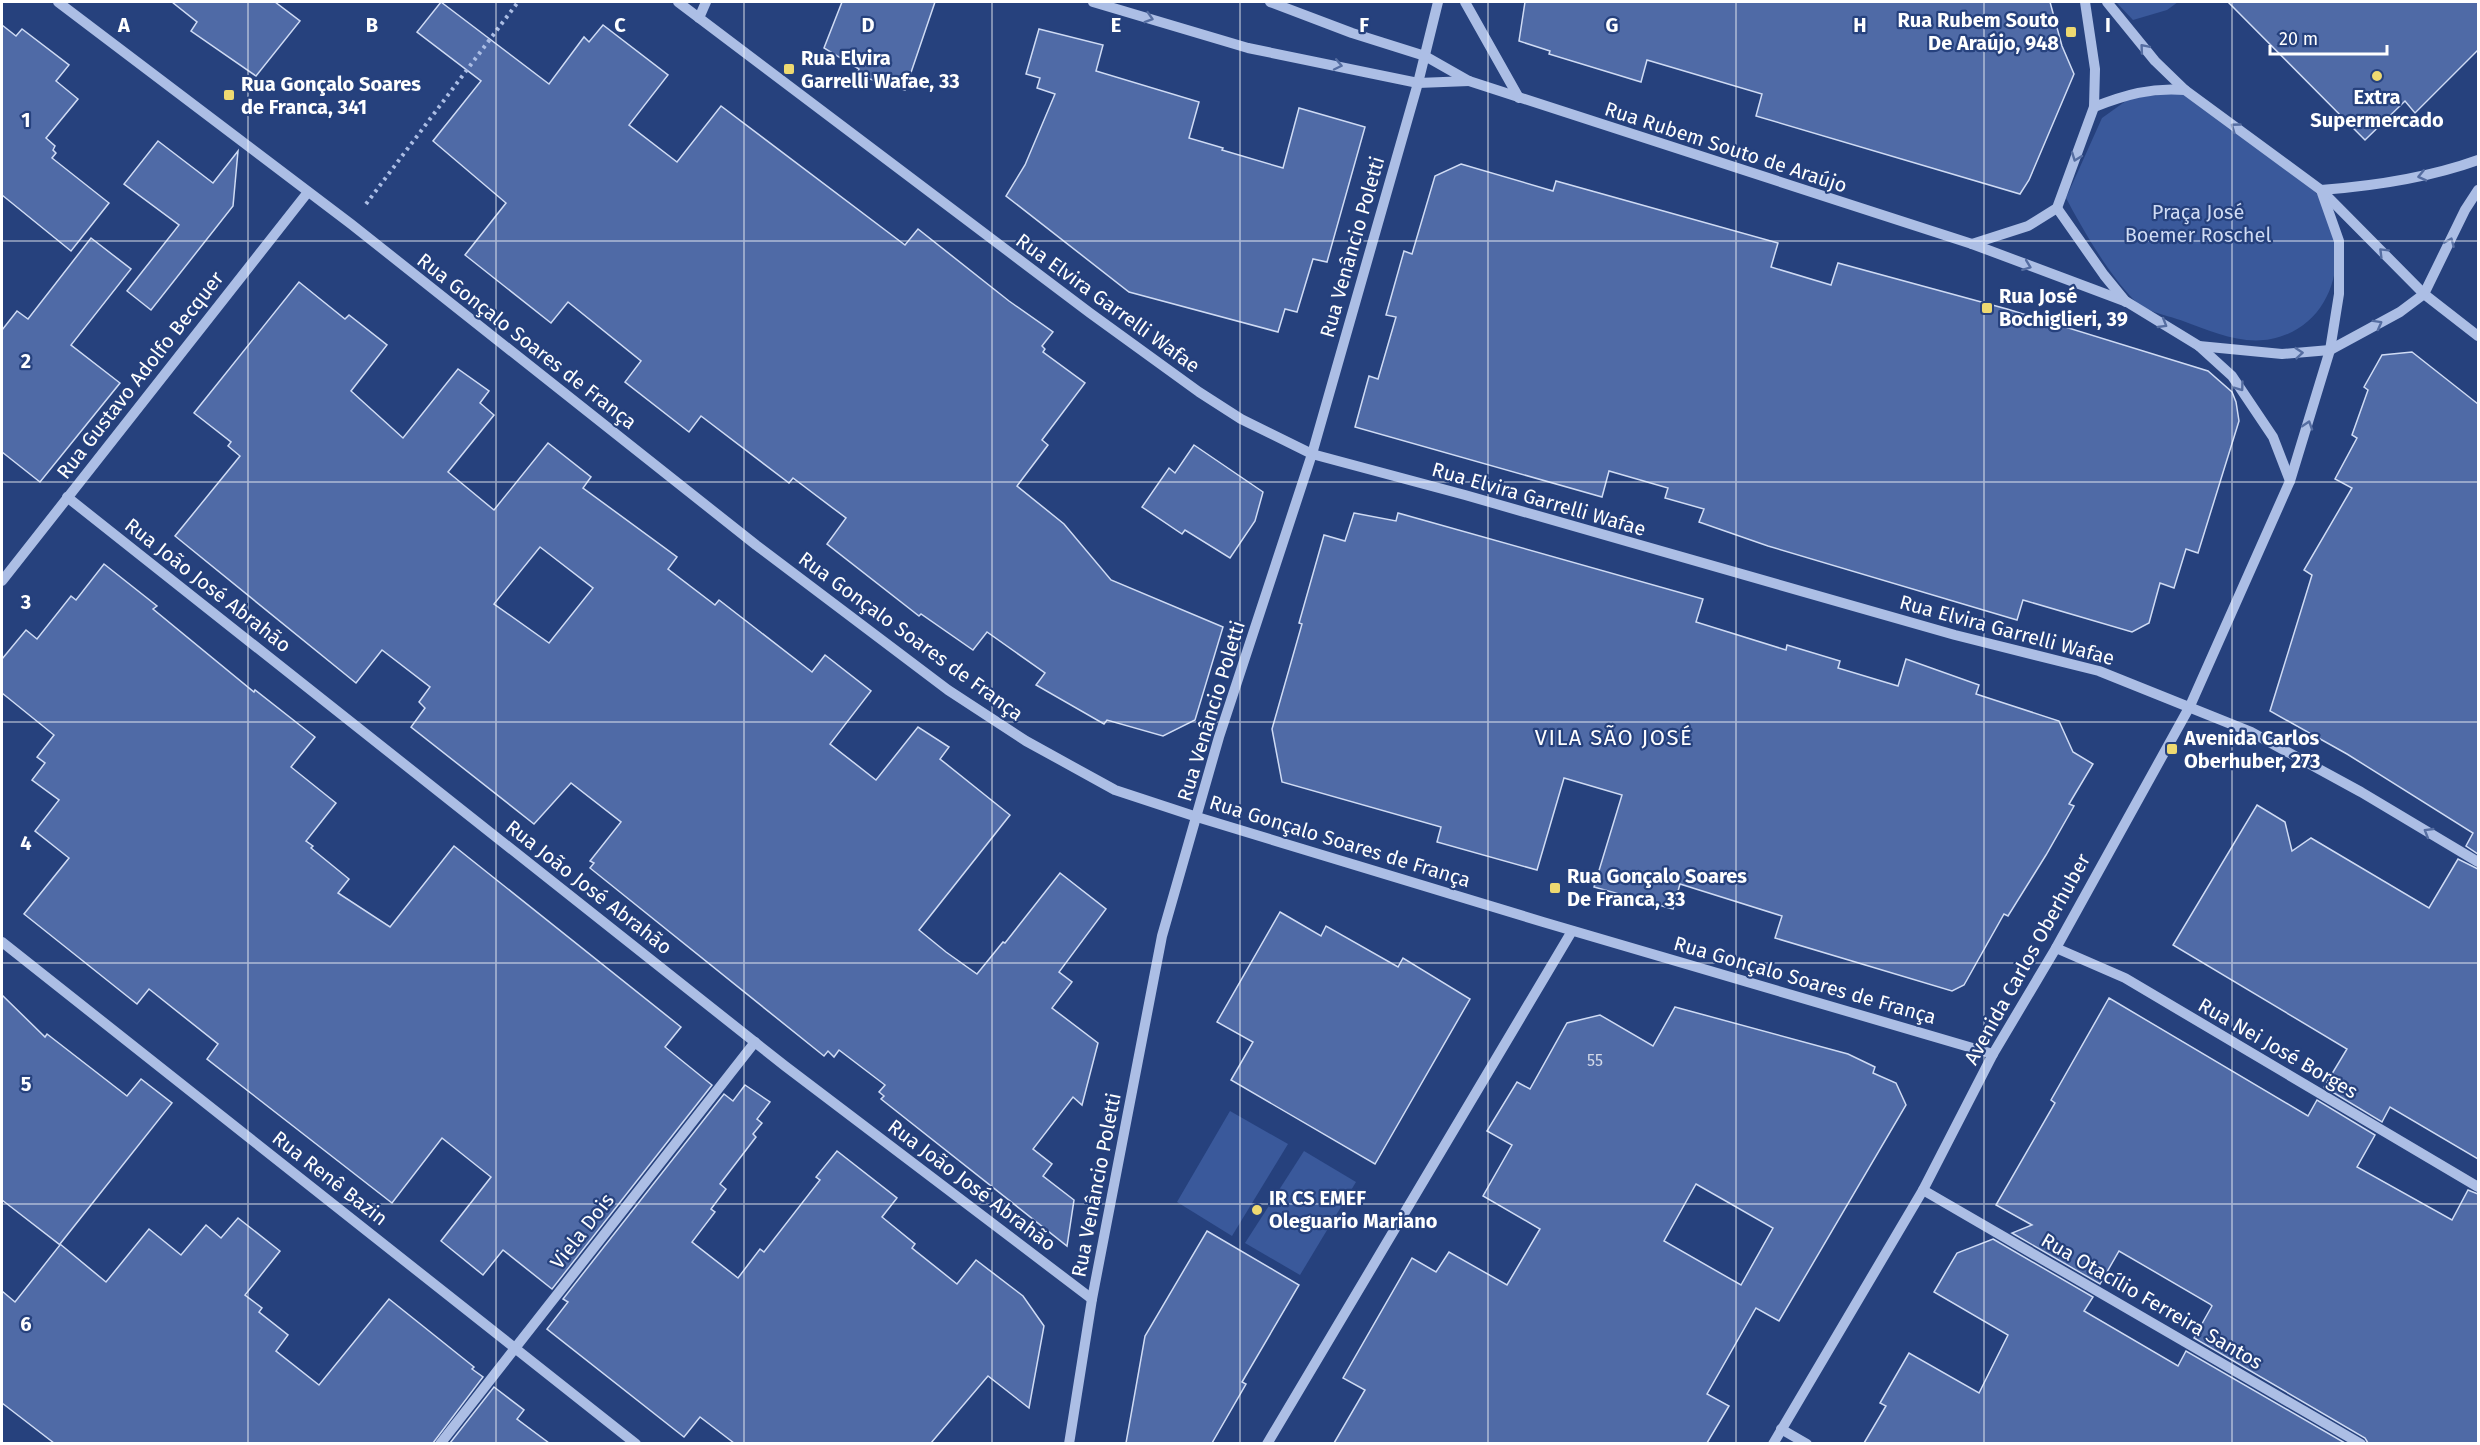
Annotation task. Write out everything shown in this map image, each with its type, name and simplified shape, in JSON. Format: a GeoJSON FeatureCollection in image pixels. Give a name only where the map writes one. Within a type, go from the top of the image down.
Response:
{"type":"FeatureCollection","features":[{"type":"Feature","properties":{"kind":"street","name":"Rua Gonçalo Soares de França"},"geometry":{"type":"LineString","coordinates":[[58,2],[351,224],[756,545],[948,690],[1026,741],[1115,790],[1572,931],[1993,1054]]}},
{"type":"Feature","properties":{"kind":"street","name":"Rua Elvira Garrelli Wafae"},"geometry":{"type":"LineString","coordinates":[[678,2],[1090,313],[1199,392],[1241,419],[1312,454],[1465,495],[1955,635],[2099,671],[2190,706],[2282,748],[2478,862]]}},
{"type":"Feature","properties":{"kind":"street"},"geometry":{"type":"LineString","coordinates":[[699,18],[706,2]]}},
{"type":"Feature","properties":{"kind":"street","name":"Rua Rubem Souto de Araújo"},"geometry":{"type":"LineString","coordinates":[[1093,2],[1248,48],[1418,83],[1469,81]]}},
{"type":"Feature","properties":{"kind":"street","name":"Rua Rubem Souto de Araújo"},"geometry":{"type":"LineString","coordinates":[[1270,2],[1352,33],[1425,56],[1469,81],[1972,244],[2127,303]]}},
{"type":"Feature","properties":{"kind":"street","name":"Rua Venâncio Poletti"},"geometry":{"type":"LineString","coordinates":[[1070,1443],[1092,1299],[1162,936],[1219,737],[1312,454],[1418,83],[1438,2]]}},
{"type":"Feature","properties":{"kind":"street"},"geometry":{"type":"LineString","coordinates":[[1466,2],[1519,98]]}},
{"type":"Feature","properties":{"kind":"street"},"geometry":{"type":"LineString","coordinates":[[1972,244],[2028,226],[2057,208],[2094,107],[2096,69],[2085,2]]}},
{"type":"Feature","properties":{"kind":"street"},"geometry":{"type":"LineString","coordinates":[[2107,2],[2155,61],[2185,90],[2321,190],[2424,294],[2478,336]]}},
{"type":"Feature","properties":{"kind":"street"},"geometry":{"type":"LineString","coordinates":[[2094,107],[2140,91],[2161,88],[2185,90]]}},
{"type":"Feature","properties":{"kind":"street"},"geometry":{"type":"LineString","coordinates":[[2321,190],[2362,187],[2421,176],[2478,160]]}},
{"type":"Feature","properties":{"kind":"street","name":"Avenida Carlos Oberhuber"},"geometry":{"type":"LineString","coordinates":[[1773,1443],[1923,1190],[1993,1054],[2190,706],[2290,481],[2330,350],[2339,294],[2340,264],[2334,221],[2321,190]]}},
{"type":"Feature","properties":{"kind":"street"},"geometry":{"type":"LineString","coordinates":[[2199,346],[2282,354],[2330,350],[2400,312],[2424,294],[2465,210],[2478,190]]}},
{"type":"Feature","properties":{"kind":"street","name":"Rua Gustavo Adolfo Becquer"},"geometry":{"type":"LineString","coordinates":[[2,581],[308,192]]}},
{"type":"Feature","properties":{"kind":"street"},"geometry":{"type":"LineString","coordinates":[[2057,208],[2104,275],[2127,303],[2199,346],[2232,375],[2261,414],[2273,437],[2290,481]]}},
{"type":"Feature","properties":{"kind":"street","name":"Rua João José Abrahão"},"geometry":{"type":"LineString","coordinates":[[67,497],[755,1042],[1092,1299]]}},
{"type":"Feature","properties":{"kind":"street"},"geometry":{"type":"LineString","coordinates":[[1267,1443],[1572,931]]}},
{"type":"Feature","properties":{"kind":"street","name":"Rua Renê Bazin"},"geometry":{"type":"LineString","coordinates":[[2,942],[636,1443]]}},
{"type":"Feature","properties":{"kind":"street","name":"Rua Nei José Borges"},"geometry":{"type":"LineString","coordinates":[[2055,948],[2125,978],[2478,1187]]}},
{"type":"Feature","properties":{"kind":"street","name":"Viela Dois"},"geometry":{"type":"LineString","coordinates":[[440,1443],[755,1042]]}},
{"type":"Feature","properties":{"kind":"street","name":"Rua Otacílio Ferreira Santos"},"geometry":{"type":"LineString","coordinates":[[1923,1190],[2361,1443]]}},
{"type":"Feature","properties":{"kind":"street"},"geometry":{"type":"LineString","coordinates":[[1781,1429],[1807,1443]]}},
{"type":"Feature","properties":{"kind":"path"},"geometry":{"type":"LineString","coordinates":[[351,224],[518,2]]}},
{"type":"Feature","properties":{"kind":"green space"},"geometry":{"type":"Polygon","coordinates":[[[2116,2],[2178,2],[2167,10],[2133,20],[2116,2]]]}},
{"type":"Feature","properties":{"kind":"green space","name":"Praça José Boemer Roschel"},"geometry":{"type":"Polygon","coordinates":[[[2184,92],[2307,183],[2327,210],[2334,233],[2336,256],[2333,278],[2325,299],[2312,317],[2294,331],[2271,339],[2237,339],[2141,306],[2107,267],[2066,198],[2102,118],[2130,98],[2184,92]]]}},
{"type":"Feature","properties":{"kind":"green space"},"geometry":{"type":"Polygon","coordinates":[[[1230,1111],[1288,1144],[1232,1236],[1177,1202],[1230,1111]]]}},
{"type":"Feature","properties":{"kind":"green space"},"geometry":{"type":"Polygon","coordinates":[[[1304,1151],[1356,1182],[1300,1275],[1245,1243],[1304,1151]]]}},
{"type":"Feature","properties":{"kind":"building"},"geometry":{"type":"Polygon","coordinates":[[[172,2],[275,2],[300,21],[256,76],[191,31],[197,22],[172,2]]]}},
{"type":"Feature","properties":{"kind":"building"},"geometry":{"type":"Polygon","coordinates":[[[441,2],[549,84],[584,37],[589,42],[603,25],[668,75],[629,125],[677,162],[721,106],[905,245],[918,229],[1009,301],[1053,332],[1042,346],[1045,349],[1043,352],[1085,383],[1042,440],[1048,445],[1017,486],[1064,524],[1111,580],[1223,627],[1195,720],[1163,736],[1107,720],[1104,724],[1036,685],[1045,673],[987,632],[973,650],[921,614],[919,616],[827,544],[846,518],[793,478],[789,483],[701,416],[689,432],[625,382],[641,361],[568,302],[551,323],[465,255],[506,203],[433,141],[481,81],[417,32],[441,2]]]}},
{"type":"Feature","properties":{"kind":"building"},"geometry":{"type":"Polygon","coordinates":[[[842,2],[935,2],[905,90],[857,75],[859,69],[824,48],[842,2]]]}},
{"type":"Feature","properties":{"kind":"building"},"geometry":{"type":"Polygon","coordinates":[[[1525,2],[2050,2],[2062,46],[2074,74],[2029,180],[2020,194],[1756,116],[1762,94],[1647,60],[1641,82],[1549,54],[1550,51],[1519,41],[1525,2]]]}},
{"type":"Feature","properties":{"kind":"building","name":"Extra Supermercado"},"geometry":{"type":"Polygon","coordinates":[[[2228,2],[2478,2],[2478,50],[2415,113],[2405,101],[2365,140],[2228,2]]]}},
{"type":"Feature","properties":{"kind":"building"},"geometry":{"type":"Polygon","coordinates":[[[2,25],[16,36],[22,29],[69,65],[56,81],[78,99],[46,138],[55,146],[53,150],[56,153],[52,158],[109,203],[71,251],[2,195],[2,25]]]}},
{"type":"Feature","properties":{"kind":"building"},"geometry":{"type":"Polygon","coordinates":[[[1039,29],[1103,45],[1096,71],[1199,102],[1189,138],[1223,148],[1222,150],[1283,168],[1299,108],[1365,127],[1327,262],[1313,259],[1297,312],[1285,309],[1278,332],[1129,292],[1006,196],[1025,165],[1055,94],[1037,88],[1040,78],[1026,74],[1039,29]]]}},
{"type":"Feature","properties":{"kind":"building"},"geometry":{"type":"Polygon","coordinates":[[[158,141],[213,183],[238,151],[233,206],[151,310],[127,291],[179,225],[124,184],[158,141]]]}},
{"type":"Feature","properties":{"kind":"building"},"geometry":{"type":"Polygon","coordinates":[[[1461,164],[1553,191],[1556,181],[1778,243],[1771,267],[1831,285],[1838,263],[2007,309],[2208,371],[2232,392],[2239,421],[2198,553],[2186,549],[2174,588],[2160,583],[2149,623],[2132,632],[2023,600],[2017,620],[1768,546],[1699,522],[1704,509],[1665,498],[1668,488],[1609,471],[1602,497],[1355,427],[1369,376],[1378,379],[1396,317],[1386,315],[1404,251],[1412,254],[1435,176],[1461,164]]]}},
{"type":"Feature","properties":{"kind":"building"},"geometry":{"type":"Polygon","coordinates":[[[91,238],[131,269],[71,345],[120,383],[40,482],[2,452],[2,330],[17,311],[28,319],[91,238]]]}},
{"type":"Feature","properties":{"kind":"building"},"geometry":{"type":"Polygon","coordinates":[[[299,282],[345,319],[349,315],[387,345],[351,391],[403,438],[458,369],[489,391],[480,403],[494,415],[448,472],[494,510],[548,443],[591,477],[583,488],[677,557],[668,569],[715,605],[719,600],[812,672],[825,655],[871,691],[830,744],[876,780],[918,727],[949,747],[940,759],[1010,815],[919,930],[977,974],[1003,942],[1005,943],[1060,873],[1106,909],[1059,972],[1072,982],[1052,1008],[1098,1043],[1082,1105],[1073,1097],[1033,1149],[1052,1164],[1043,1176],[1074,1200],[1067,1246],[881,1099],[884,1096],[879,1092],[885,1085],[839,1050],[834,1057],[828,1051],[824,1056],[590,868],[594,863],[590,861],[621,822],[571,783],[534,824],[411,727],[425,708],[419,702],[430,687],[382,650],[356,683],[175,536],[240,456],[228,446],[231,442],[194,413],[299,282]],[[540,547],[494,604],[549,643],[593,588],[540,547]]]}},
{"type":"Feature","properties":{"kind":"building"},"geometry":{"type":"Polygon","coordinates":[[[2412,352],[2478,404],[2478,854],[2466,846],[2473,833],[2347,754],[2270,711],[2312,575],[2304,570],[2352,488],[2335,479],[2357,438],[2352,435],[2368,390],[2364,387],[2382,355],[2412,352]]]}},
{"type":"Feature","properties":{"kind":"building"},"geometry":{"type":"Polygon","coordinates":[[[1194,445],[1263,492],[1255,521],[1230,558],[1185,530],[1182,534],[1142,507],[1169,468],[1175,473],[1194,445]]]}},
{"type":"Feature","properties":{"kind":"building"},"geometry":{"type":"Polygon","coordinates":[[[1354,513],[1396,521],[1398,513],[1703,599],[1696,622],[1786,650],[1787,645],[1840,661],[1838,668],[1898,686],[1906,659],[1979,685],[1976,694],[2059,721],[2073,752],[2093,764],[2069,804],[2074,806],[2046,855],[2008,916],[2004,914],[1964,985],[1952,991],[1775,938],[1782,916],[1680,884],[1673,909],[1594,887],[1622,795],[1564,778],[1537,870],[1437,842],[1441,827],[1282,782],[1272,729],[1302,624],[1299,623],[1324,535],[1345,541],[1354,513]]]}},
{"type":"Feature","properties":{"kind":"building"},"geometry":{"type":"Polygon","coordinates":[[[104,564],[157,606],[153,609],[254,692],[255,690],[315,737],[291,767],[336,803],[306,841],[313,846],[311,848],[349,879],[338,893],[390,927],[454,846],[681,1027],[665,1047],[712,1085],[552,1289],[503,1250],[483,1275],[441,1241],[491,1177],[442,1138],[392,1203],[207,1059],[218,1044],[149,989],[137,1004],[24,914],[69,858],[35,831],[59,800],[32,780],[45,763],[37,757],[54,735],[2,693],[2,659],[26,630],[37,639],[71,596],[76,600],[104,564]]]}},
{"type":"Feature","properties":{"kind":"building"},"geometry":{"type":"Polygon","coordinates":[[[2257,805],[2285,822],[2292,851],[2311,838],[2429,908],[2458,859],[2478,869],[2478,1159],[2390,1107],[2382,1122],[2324,1087],[2347,1049],[2173,945],[2257,805]]]}},
{"type":"Feature","properties":{"kind":"building"},"geometry":{"type":"Polygon","coordinates":[[[1280,912],[1321,936],[1326,926],[1398,967],[1403,958],[1470,999],[1375,1164],[1231,1080],[1253,1042],[1217,1022],[1280,912]]]}},
{"type":"Feature","properties":{"kind":"building"},"geometry":{"type":"Polygon","coordinates":[[[2,995],[45,1037],[47,1034],[127,1096],[141,1079],[172,1103],[60,1244],[106,1282],[149,1229],[181,1255],[206,1225],[221,1238],[238,1218],[280,1251],[245,1295],[262,1308],[259,1312],[288,1335],[276,1351],[319,1385],[389,1299],[474,1367],[472,1369],[483,1377],[433,1443],[54,1443],[2,1403],[2,1291],[15,1302],[60,1245],[2,1200],[2,995]]]}},
{"type":"Feature","properties":{"kind":"building"},"geometry":{"type":"Polygon","coordinates":[[[2109,998],[2308,1116],[2317,1100],[2375,1135],[2357,1167],[2452,1220],[2468,1190],[2478,1194],[2478,1443],[2368,1443],[2365,1438],[2194,1338],[2212,1306],[2210,1304],[2119,1251],[2100,1284],[2012,1233],[2032,1225],[1996,1205],[2055,1103],[2051,1100],[2109,998]]]}},
{"type":"Feature","properties":{"kind":"building"},"geometry":{"type":"Polygon","coordinates":[[[1675,1007],[1848,1054],[1875,1067],[1873,1073],[1896,1083],[1906,1105],[1779,1321],[1756,1308],[1707,1394],[1729,1406],[1707,1443],[1334,1443],[1365,1390],[1343,1378],[1412,1258],[1436,1272],[1449,1252],[1507,1285],[1540,1229],[1483,1196],[1512,1145],[1487,1131],[1517,1082],[1530,1089],[1567,1023],[1600,1015],[1653,1046],[1675,1007]],[[1696,1184],[1664,1241],[1741,1285],[1773,1228],[1696,1184]]]}},
{"type":"Feature","properties":{"kind":"building"},"geometry":{"type":"Polygon","coordinates":[[[745,1085],[770,1102],[757,1119],[762,1123],[753,1134],[756,1137],[720,1184],[726,1189],[711,1209],[715,1212],[692,1242],[738,1278],[760,1249],[764,1252],[820,1180],[816,1177],[837,1151],[897,1198],[882,1217],[915,1244],[912,1248],[957,1284],[976,1260],[1023,1296],[1044,1326],[1029,1408],[988,1376],[931,1443],[734,1443],[700,1417],[684,1437],[547,1329],[568,1302],[563,1299],[724,1094],[733,1101],[745,1085]]]}},
{"type":"Feature","properties":{"kind":"building"},"geometry":{"type":"Polygon","coordinates":[[[1207,1231],[1299,1285],[1242,1382],[1246,1384],[1212,1443],[1126,1443],[1145,1336],[1207,1231]]]}},
{"type":"Feature","properties":{"kind":"building"},"geometry":{"type":"Polygon","coordinates":[[[1993,1239],[2093,1297],[2084,1311],[2178,1366],[2186,1351],[2345,1443],[1864,1443],[1886,1406],[1880,1403],[1909,1353],[1979,1393],[2008,1335],[1934,1292],[1957,1253],[1993,1239]]]}},
{"type":"Feature","properties":{"kind":"building"},"geometry":{"type":"Polygon","coordinates":[[[494,1387],[524,1410],[517,1419],[549,1443],[450,1443],[494,1387]]]}},
{"type":"Feature","properties":{"kind":"place","name":"Rua Rubem Souto De Araújo, 948"},"geometry":{"type":"Point","coordinates":[2071,32]}},
{"type":"Feature","properties":{"kind":"place","name":"Rua Elvira Garrelli Wafae, 33"},"geometry":{"type":"Point","coordinates":[789,69]}},
{"type":"Feature","properties":{"kind":"place","name":"Extra Supermercado"},"geometry":{"type":"Point","coordinates":[2377,76]}},
{"type":"Feature","properties":{"kind":"place","name":"Rua Gonçalo Soares de Franca, 341"},"geometry":{"type":"Point","coordinates":[229,95]}},
{"type":"Feature","properties":{"kind":"place","name":"Rua José Bochiglieri, 39"},"geometry":{"type":"Point","coordinates":[1987,308]}},
{"type":"Feature","properties":{"kind":"place","name":"Avenida Carlos Oberhuber, 273"},"geometry":{"type":"Point","coordinates":[2172,749]}},
{"type":"Feature","properties":{"kind":"place","name":"Rua Gonçalo Soares De Franca, 33"},"geometry":{"type":"Point","coordinates":[1555,888]}},
{"type":"Feature","properties":{"kind":"place","name":"IR CS EMEF Oleguario Mariano"},"geometry":{"type":"Point","coordinates":[1257,1210]}},
{"type":"Feature","properties":{"kind":"district","name":"VILA SÃO JOSÉ"},"geometry":{"type":"Point","coordinates":[1614,737]}}]}
